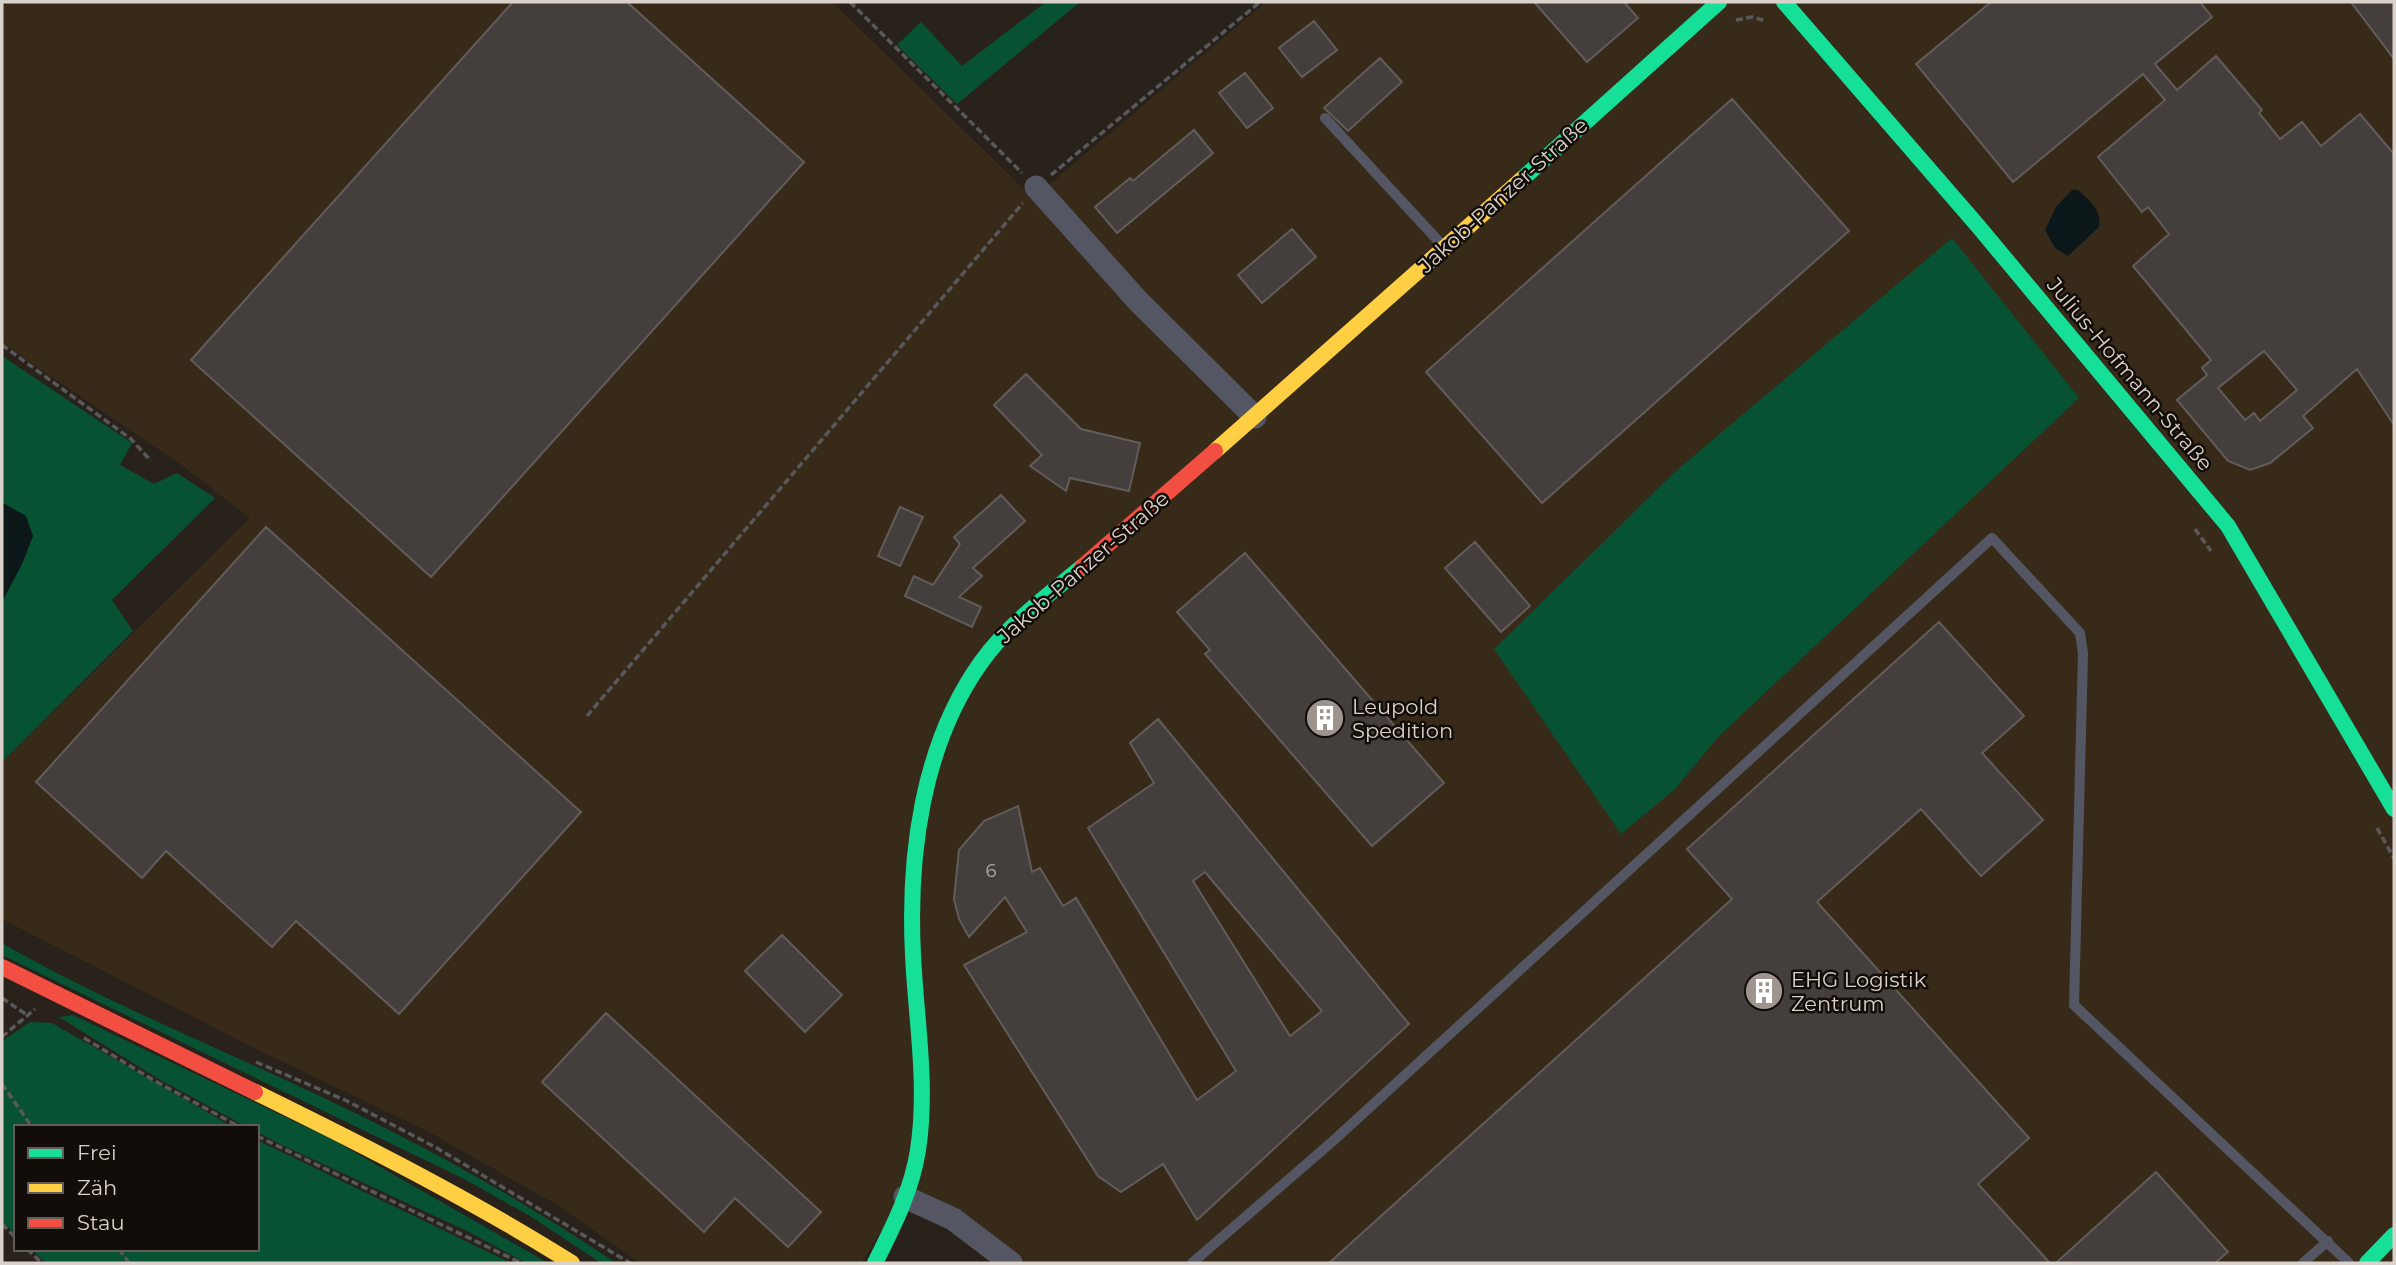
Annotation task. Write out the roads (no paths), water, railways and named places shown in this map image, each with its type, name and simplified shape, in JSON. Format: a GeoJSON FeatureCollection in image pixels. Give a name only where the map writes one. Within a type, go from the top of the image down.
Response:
{"type":"FeatureCollection","features":[{"type":"Feature","properties":{"kind":"street","name":"Jakob-Panzer-Straße"},"geometry":{"type":"LineString","coordinates":[[875,1263],[905,1197],[918,1150],[921,1104],[913,893],[925,792],[940,740],[978,665],[995,643],[1255,417],[1719,2]]}},
{"type":"Feature","properties":{"kind":"street","name":"Julius-Hofmann-Straße"},"geometry":{"type":"LineString","coordinates":[[1784,2],[1969,215],[2212,506],[2348,727],[2394,809]]}},
{"type":"Feature","properties":{"kind":"street"},"geometry":{"type":"LineString","coordinates":[[1036,187],[1138,301],[1255,417]]}},
{"type":"Feature","properties":{"kind":"street"},"geometry":{"type":"LineString","coordinates":[[2,967],[405,1166],[505,1221],[572,1263]]}},
{"type":"Feature","properties":{"kind":"street"},"geometry":{"type":"LineString","coordinates":[[905,1197],[953,1219],[1011,1263]]}},
{"type":"Feature","properties":{"kind":"street"},"geometry":{"type":"LineString","coordinates":[[2367,1263],[2394,1235]]}},
{"type":"Feature","properties":{"kind":"lane"},"geometry":{"type":"LineString","coordinates":[[1325,118],[1445,248]]}},
{"type":"Feature","properties":{"kind":"lane"},"geometry":{"type":"LineString","coordinates":[[1192,1263],[1333,1141],[1992,537],[2080,633],[2083,653],[2074,1005],[2349,1263]]}},
{"type":"Feature","properties":{"kind":"lane"},"geometry":{"type":"LineString","coordinates":[[2304,1263],[2328,1241]]}},
{"type":"Feature","properties":{"kind":"place","name":"Leupold Spedition"},"geometry":{"type":"Point","coordinates":[1325,718]}},
{"type":"Feature","properties":{"kind":"place","name":"EHG Logistik Zentrum"},"geometry":{"type":"Point","coordinates":[1764,991]}}]}
